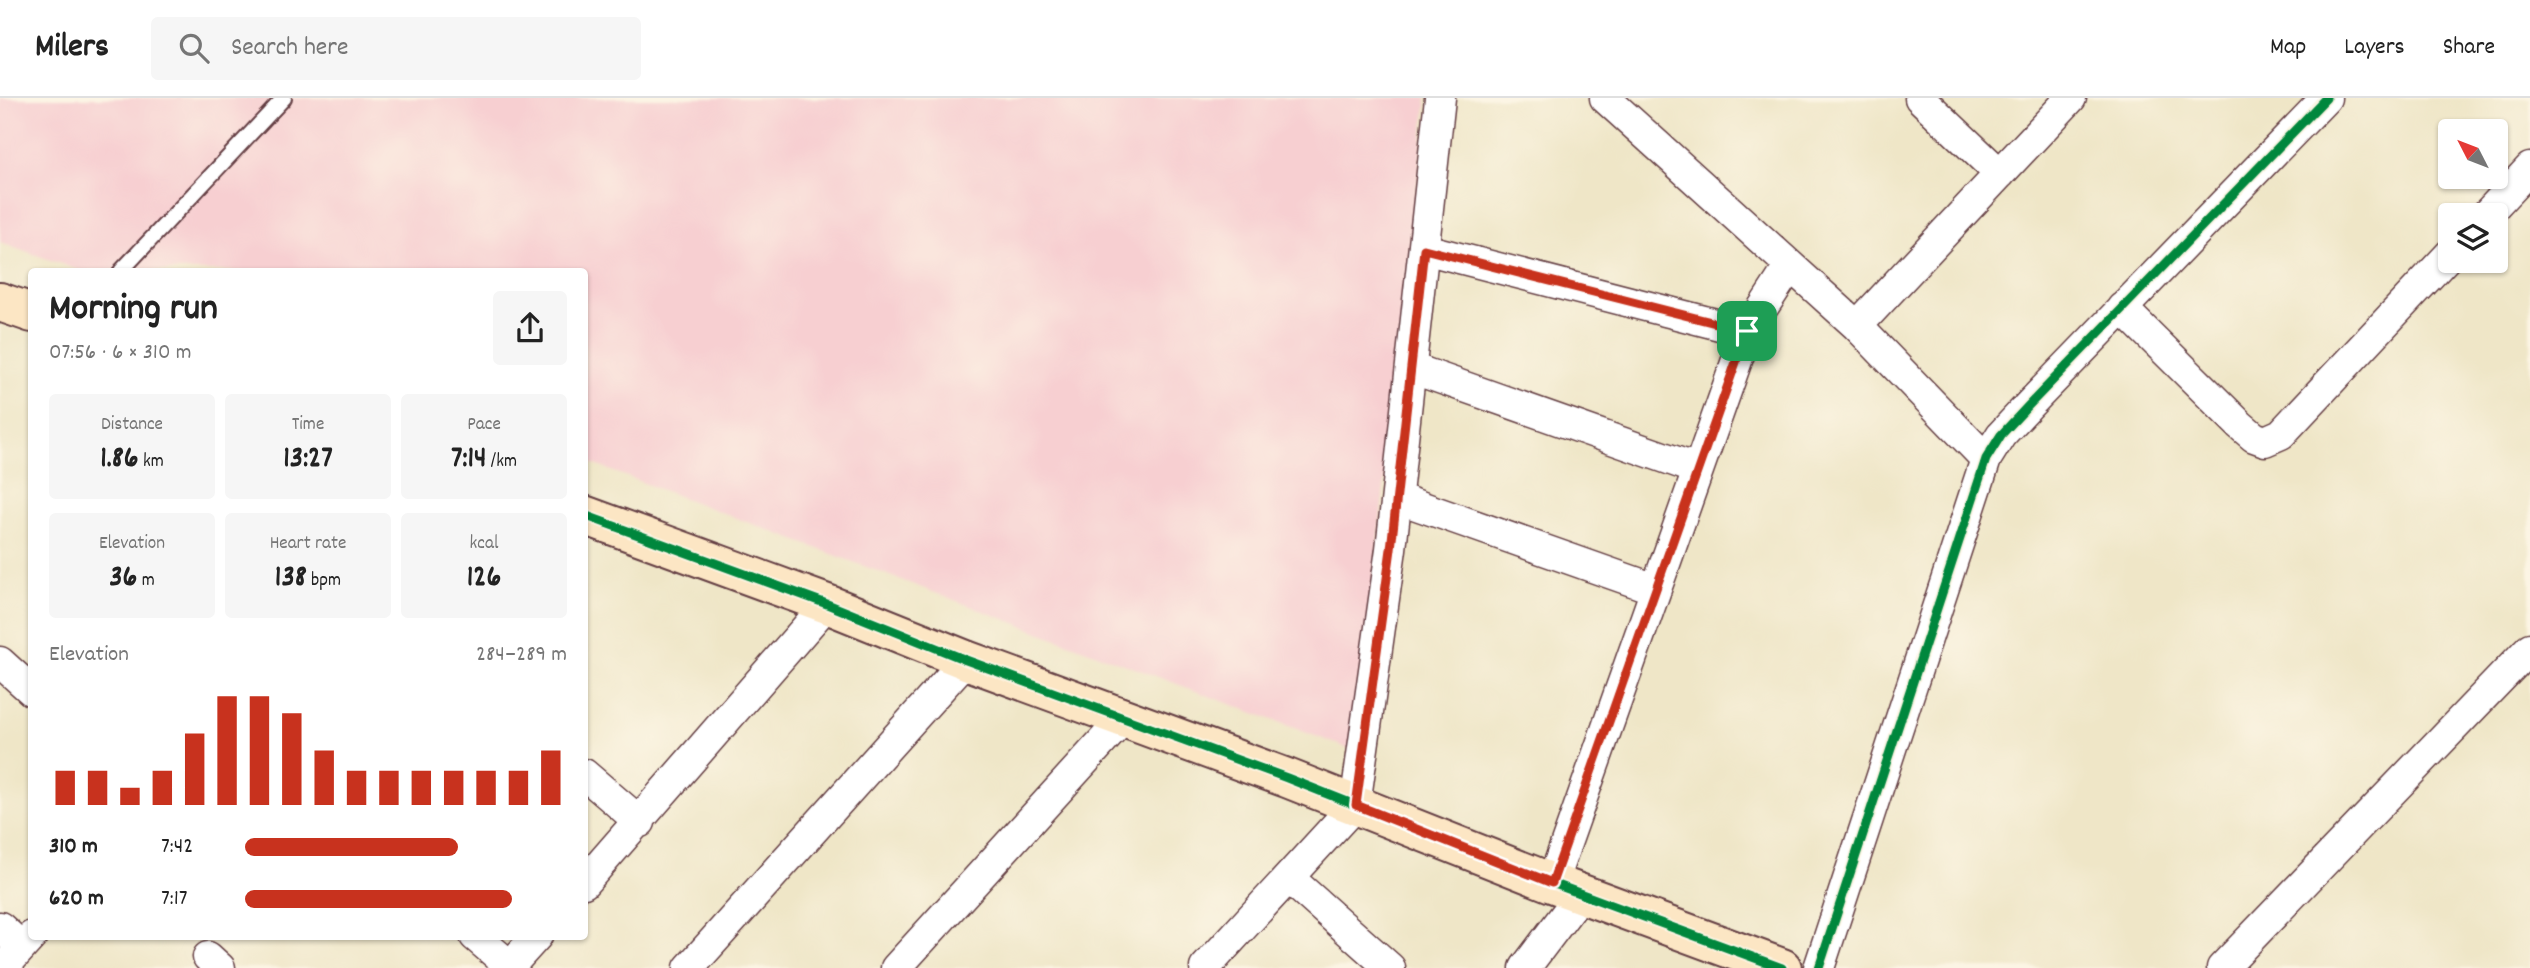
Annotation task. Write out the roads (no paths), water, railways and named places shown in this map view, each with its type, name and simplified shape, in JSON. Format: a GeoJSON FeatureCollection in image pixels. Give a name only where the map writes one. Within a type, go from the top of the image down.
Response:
{"type":"FeatureCollection","features":[{"type":"Feature","properties":{"kind":"street"},"geometry":{"type":"LineString","coordinates":[[1205,968],[1356,805],[1397,498],[1440,98]]}},
{"type":"Feature","properties":{"kind":"street"},"geometry":{"type":"LineString","coordinates":[[1920,98],[2000,174]]}},
{"type":"Feature","properties":{"kind":"street"},"geometry":{"type":"LineString","coordinates":[[1857,326],[2071,98]]}},
{"type":"Feature","properties":{"kind":"street"},"geometry":{"type":"LineString","coordinates":[[1819,968],[1986,459],[2001,435],[2326,98]]}},
{"type":"Feature","properties":{"kind":"street"},"geometry":{"type":"LineString","coordinates":[[1609,100],[1857,326],[1986,459]]}},
{"type":"Feature","properties":{"kind":"street"},"geometry":{"type":"LineString","coordinates":[[2497,203],[2530,168]]}},
{"type":"Feature","properties":{"kind":"street"},"geometry":{"type":"LineString","coordinates":[[1424,249],[1747,331]]}},
{"type":"Feature","properties":{"kind":"street"},"geometry":{"type":"LineString","coordinates":[[1525,968],[1566,888],[1655,589],[1747,331],[1790,266]]}},
{"type":"Feature","properties":{"kind":"street"},"geometry":{"type":"LineString","coordinates":[[2122,308],[2240,425],[2253,437],[2265,441],[2281,434],[2438,267]]}},
{"type":"Feature","properties":{"kind":"street"},"geometry":{"type":"LineString","coordinates":[[0,302],[28,312]]}},
{"type":"Feature","properties":{"kind":"street"},"geometry":{"type":"LineString","coordinates":[[1411,368],[1697,469]]}},
{"type":"Feature","properties":{"kind":"street"},"geometry":{"type":"LineString","coordinates":[[1397,498],[1655,589]]}},
{"type":"Feature","properties":{"kind":"street"},"geometry":{"type":"LineString","coordinates":[[588,516],[827,604],[966,660],[1287,778],[1566,888],[1782,968]]}},
{"type":"Feature","properties":{"kind":"street"},"geometry":{"type":"LineString","coordinates":[[588,879],[827,604]]}},
{"type":"Feature","properties":{"kind":"street"},"geometry":{"type":"LineString","coordinates":[[2222,968],[2530,648]]}},
{"type":"Feature","properties":{"kind":"street"},"geometry":{"type":"LineString","coordinates":[[689,968],[966,660]]}},
{"type":"Feature","properties":{"kind":"street"},"geometry":{"type":"LineString","coordinates":[[0,662],[28,687]]}},
{"type":"Feature","properties":{"kind":"street"},"geometry":{"type":"LineString","coordinates":[[895,968],[1123,719]]}},
{"type":"Feature","properties":{"kind":"street"},"geometry":{"type":"LineString","coordinates":[[588,777],[640,822]]}},
{"type":"Feature","properties":{"kind":"street"},"geometry":{"type":"LineString","coordinates":[[1289,878],[1390,968]]}},
{"type":"Feature","properties":{"kind":"street"},"geometry":{"type":"LineString","coordinates":[[0,927],[19,950]]}},
{"type":"Feature","properties":{"kind":"street"},"geometry":{"type":"LineString","coordinates":[[479,940],[509,967],[533,940]]}},
{"type":"Feature","properties":{"kind":"lane"},"geometry":{"type":"LineString","coordinates":[[124,268],[284,98]]}}]}
